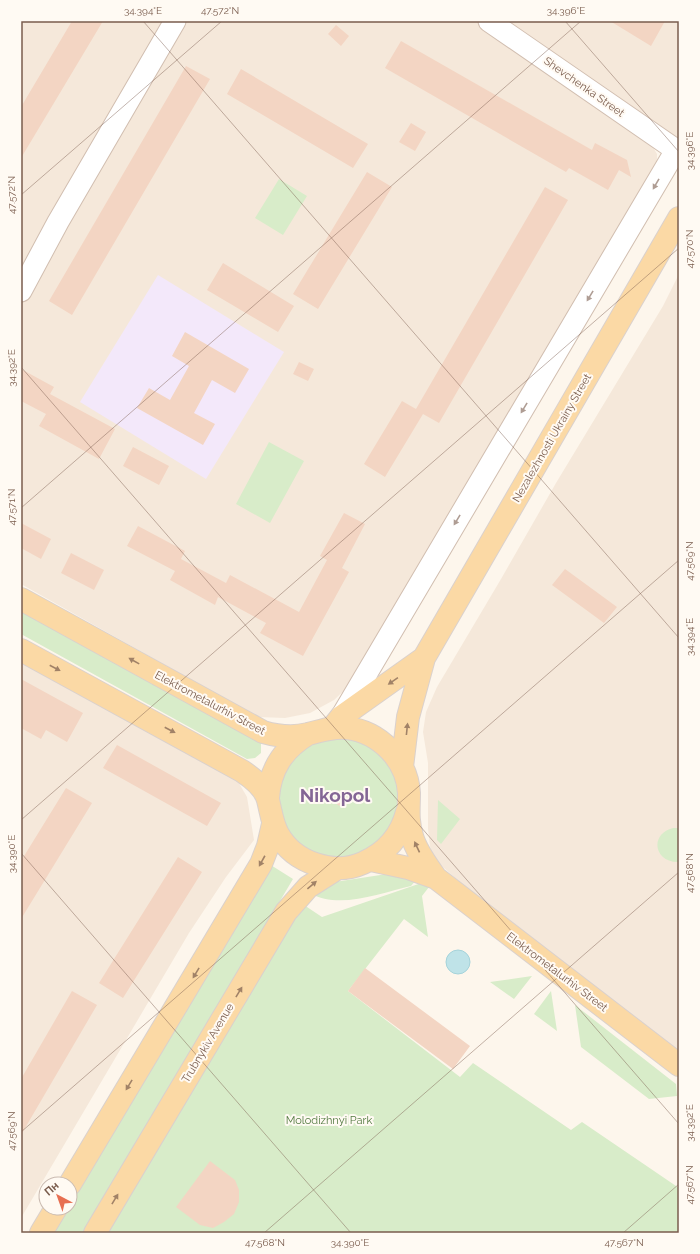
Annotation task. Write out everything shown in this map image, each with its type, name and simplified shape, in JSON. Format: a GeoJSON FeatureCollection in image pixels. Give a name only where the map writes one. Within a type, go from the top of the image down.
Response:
{"type":"FeatureCollection","features":[{"type":"Feature","properties":{"kind":"main road","name":"Nezalezhnosti Ukrainy Street"},"geometry":{"type":"LineString","coordinates":[[424,658],[679,218]]}},
{"type":"Feature","properties":{"kind":"main road","name":"Elektrometalurhiv Street"},"geometry":{"type":"LineString","coordinates":[[21,599],[263,732],[283,736],[308,734],[337,722],[374,736],[395,755],[402,767],[409,793],[407,812],[412,836],[419,852],[436,878]]}},
{"type":"Feature","properties":{"kind":"main road"},"geometry":{"type":"LineString","coordinates":[[21,650],[228,762],[254,781],[268,798]]}},
{"type":"Feature","properties":{"kind":"main road"},"geometry":{"type":"LineString","coordinates":[[337,722],[424,658]]}},
{"type":"Feature","properties":{"kind":"main road"},"geometry":{"type":"LineString","coordinates":[[402,767],[408,716],[424,658]]}},
{"type":"Feature","properties":{"kind":"main road"},"geometry":{"type":"LineString","coordinates":[[308,734],[287,750],[278,760],[273,772],[268,798],[273,824],[279,836],[288,847],[299,856],[311,863],[338,868],[356,866],[372,860],[385,850],[396,838],[404,824],[407,812]]}},
{"type":"Feature","properties":{"kind":"main road"},"geometry":{"type":"LineString","coordinates":[[75,1176],[261,864],[268,846],[273,824]]}},
{"type":"Feature","properties":{"kind":"main road","name":"Elektrometalurhiv Street"},"geometry":{"type":"LineString","coordinates":[[372,860],[408,868],[436,878],[679,1065]]}},
{"type":"Feature","properties":{"kind":"main road","name":"Trubnykiv Avenue"},"geometry":{"type":"LineString","coordinates":[[95,1233],[286,912],[308,887],[338,868]]}},
{"type":"Feature","properties":{"kind":"main road"},"geometry":{"type":"LineString","coordinates":[[41,1233],[51,1216]]}},
{"type":"Feature","properties":{"kind":"street"},"geometry":{"type":"LineString","coordinates":[[21,291],[58,222],[175,21]]}},
{"type":"Feature","properties":{"kind":"street","name":"Shevchenka Street"},"geometry":{"type":"LineString","coordinates":[[489,21],[677,150]]}},
{"type":"Feature","properties":{"kind":"street"},"geometry":{"type":"LineString","coordinates":[[337,722],[677,150]]}},
{"type":"Feature","properties":{"kind":"shaded area"},"geometry":{"type":"Polygon","coordinates":[[[21,21],[476,21],[651,144],[657,154],[657,163],[353,682],[334,700],[310,713],[285,718],[258,717],[21,584],[21,21]]]}},
{"type":"Feature","properties":{"kind":"shaded area"},"geometry":{"type":"Polygon","coordinates":[[[502,21],[679,21],[679,144],[502,21]]]}},
{"type":"Feature","properties":{"kind":"shaded area"},"geometry":{"type":"Polygon","coordinates":[[[679,274],[679,1051],[469,890],[436,861],[431,854],[428,829],[428,763],[423,732],[426,712],[437,687],[556,483],[663,306],[679,274]]]}},
{"type":"Feature","properties":{"kind":"shaded area"},"geometry":{"type":"Polygon","coordinates":[[[158,275],[284,352],[206,479],[80,402],[158,275]]]}},
{"type":"Feature","properties":{"kind":"shaded area"},"geometry":{"type":"Polygon","coordinates":[[[21,658],[236,778],[247,797],[254,840],[226,877],[189,933],[46,1176],[38,1176],[38,1189],[21,1218],[21,658]]]}},
{"type":"Feature","properties":{"kind":"green space"},"geometry":{"type":"Polygon","coordinates":[[[279,179],[307,196],[283,235],[255,218],[279,179]]]}},
{"type":"Feature","properties":{"kind":"green space"},"geometry":{"type":"Polygon","coordinates":[[[269,442],[304,461],[270,523],[236,504],[269,442]]]}},
{"type":"Feature","properties":{"kind":"green space"},"geometry":{"type":"Polygon","coordinates":[[[21,607],[261,741],[261,753],[255,758],[247,759],[21,634],[21,607]]]}},
{"type":"Feature","properties":{"kind":"green space"},"geometry":{"type":"Polygon","coordinates":[[[339,738],[351,739],[362,743],[372,748],[381,756],[389,765],[394,775],[398,786],[398,810],[394,821],[389,831],[381,840],[372,848],[362,853],[351,857],[339,858],[327,857],[316,853],[306,848],[297,840],[289,831],[284,821],[280,810],[279,798],[280,786],[284,775],[289,765],[297,756],[306,748],[316,743],[327,739],[339,738]]]}},
{"type":"Feature","properties":{"kind":"green space"},"geometry":{"type":"Polygon","coordinates":[[[438,800],[460,819],[441,844],[437,840],[438,800]]]}},
{"type":"Feature","properties":{"kind":"green space"},"geometry":{"type":"Polygon","coordinates":[[[673,828],[679,828],[679,862],[664,858],[658,848],[660,836],[665,831],[673,828]]]}},
{"type":"Feature","properties":{"kind":"green space"},"geometry":{"type":"Polygon","coordinates":[[[266,862],[293,879],[83,1233],[49,1233],[59,1216],[78,1216],[78,1183],[266,862]]]}},
{"type":"Feature","properties":{"kind":"green space"},"geometry":{"type":"Polygon","coordinates":[[[387,874],[416,880],[411,886],[373,896],[347,900],[321,898],[310,893],[328,883],[387,874]]]}},
{"type":"Feature","properties":{"kind":"green space","name":"Molodizhnyi Park"},"geometry":{"type":"Polygon","coordinates":[[[436,878],[422,896],[428,937],[404,919],[348,991],[460,1077],[473,1063],[571,1130],[582,1122],[679,1188],[679,1233],[107,1233],[301,903],[322,917],[436,878]]]}},
{"type":"Feature","properties":{"kind":"green space"},"geometry":{"type":"Polygon","coordinates":[[[532,976],[514,999],[490,982],[532,976]]]}},
{"type":"Feature","properties":{"kind":"green space"},"geometry":{"type":"Polygon","coordinates":[[[551,991],[557,1031],[534,1014],[551,991]]]}},
{"type":"Feature","properties":{"kind":"green space"},"geometry":{"type":"Polygon","coordinates":[[[575,1005],[676,1084],[677,1096],[649,1099],[581,1047],[575,1005]]]}},
{"type":"Feature","properties":{"kind":"water"},"geometry":{"type":"Polygon","coordinates":[[[458,950],[467,953],[470,962],[467,971],[458,974],[449,971],[446,962],[449,953],[458,950]]]}},
{"type":"Feature","properties":{"kind":"building"},"geometry":{"type":"Polygon","coordinates":[[[72,21],[103,21],[21,158],[21,107],[72,21]]]}},
{"type":"Feature","properties":{"kind":"building"},"geometry":{"type":"Polygon","coordinates":[[[610,21],[665,21],[651,46],[610,21]]]}},
{"type":"Feature","properties":{"kind":"building"},"geometry":{"type":"Polygon","coordinates":[[[336,25],[349,36],[341,46],[328,34],[336,25]]]}},
{"type":"Feature","properties":{"kind":"building"},"geometry":{"type":"Polygon","coordinates":[[[401,41],[592,150],[595,143],[627,160],[631,177],[619,170],[608,190],[569,168],[566,172],[385,68],[401,41]]]}},
{"type":"Feature","properties":{"kind":"building"},"geometry":{"type":"Polygon","coordinates":[[[186,66],[210,79],[72,315],[49,301],[186,66]]]}},
{"type":"Feature","properties":{"kind":"building"},"geometry":{"type":"Polygon","coordinates":[[[241,69],[368,144],[353,168],[227,94],[241,69]]]}},
{"type":"Feature","properties":{"kind":"building"},"geometry":{"type":"Polygon","coordinates":[[[411,123],[426,132],[415,151],[399,142],[411,123]]]}},
{"type":"Feature","properties":{"kind":"building"},"geometry":{"type":"Polygon","coordinates":[[[367,172],[392,187],[318,309],[293,294],[367,172]]]}},
{"type":"Feature","properties":{"kind":"building"},"geometry":{"type":"Polygon","coordinates":[[[545,187],[568,200],[439,423],[423,414],[385,477],[364,464],[402,401],[416,409],[545,187]]]}},
{"type":"Feature","properties":{"kind":"building"},"geometry":{"type":"Polygon","coordinates":[[[223,263],[294,306],[278,332],[207,290],[223,263]]]}},
{"type":"Feature","properties":{"kind":"building"},"geometry":{"type":"Polygon","coordinates":[[[185,332],[249,369],[235,393],[212,380],[194,413],[215,424],[203,445],[137,408],[149,388],[170,400],[189,366],[172,356],[185,332]]]}},
{"type":"Feature","properties":{"kind":"building"},"geometry":{"type":"Polygon","coordinates":[[[299,362],[314,369],[308,381],[293,374],[299,362]]]}},
{"type":"Feature","properties":{"kind":"building"},"geometry":{"type":"Polygon","coordinates":[[[21,369],[54,387],[50,394],[115,429],[99,459],[39,426],[46,414],[21,401],[21,369]]]}},
{"type":"Feature","properties":{"kind":"building"},"geometry":{"type":"Polygon","coordinates":[[[133,447],[169,466],[159,485],[123,466],[133,447]]]}},
{"type":"Feature","properties":{"kind":"building"},"geometry":{"type":"Polygon","coordinates":[[[344,513],[365,524],[342,568],[349,572],[303,656],[260,633],[266,623],[218,597],[215,605],[170,580],[175,571],[127,546],[138,526],[185,551],[181,559],[226,583],[230,575],[299,612],[327,560],[320,556],[344,513]]]}},
{"type":"Feature","properties":{"kind":"building"},"geometry":{"type":"Polygon","coordinates":[[[21,523],[51,539],[41,559],[21,548],[21,523]]]}},
{"type":"Feature","properties":{"kind":"building"},"geometry":{"type":"Polygon","coordinates":[[[71,553],[104,570],[94,590],[61,573],[71,553]]]}},
{"type":"Feature","properties":{"kind":"building"},"geometry":{"type":"Polygon","coordinates":[[[565,569],[617,607],[604,623],[552,585],[565,569]]]}},
{"type":"Feature","properties":{"kind":"building"},"geometry":{"type":"Polygon","coordinates":[[[21,679],[83,713],[67,742],[46,730],[41,739],[21,728],[21,679]]]}},
{"type":"Feature","properties":{"kind":"building"},"geometry":{"type":"Polygon","coordinates":[[[117,745],[221,803],[207,826],[103,768],[117,745]]]}},
{"type":"Feature","properties":{"kind":"building"},"geometry":{"type":"Polygon","coordinates":[[[66,788],[92,803],[21,919],[21,861],[66,788]]]}},
{"type":"Feature","properties":{"kind":"building"},"geometry":{"type":"Polygon","coordinates":[[[341,794],[345,796],[347,800],[345,804],[341,806],[337,804],[335,800],[337,796],[341,794]]]}},
{"type":"Feature","properties":{"kind":"building"},"geometry":{"type":"Polygon","coordinates":[[[178,857],[202,872],[123,998],[99,983],[178,857]]]}},
{"type":"Feature","properties":{"kind":"building"},"geometry":{"type":"Polygon","coordinates":[[[365,968],[470,1046],[453,1069],[348,991],[365,968]]]}},
{"type":"Feature","properties":{"kind":"building"},"geometry":{"type":"Polygon","coordinates":[[[72,991],[97,1005],[21,1135],[21,1079],[72,991]]]}},
{"type":"Feature","properties":{"kind":"building"},"geometry":{"type":"Polygon","coordinates":[[[210,1161],[235,1180],[239,1190],[239,1202],[234,1214],[213,1228],[200,1225],[176,1207],[210,1161]]]}},
{"type":"Feature","properties":{"kind":"district","name":"Nikopol"},"geometry":{"type":"Point","coordinates":[335,795]}}]}
